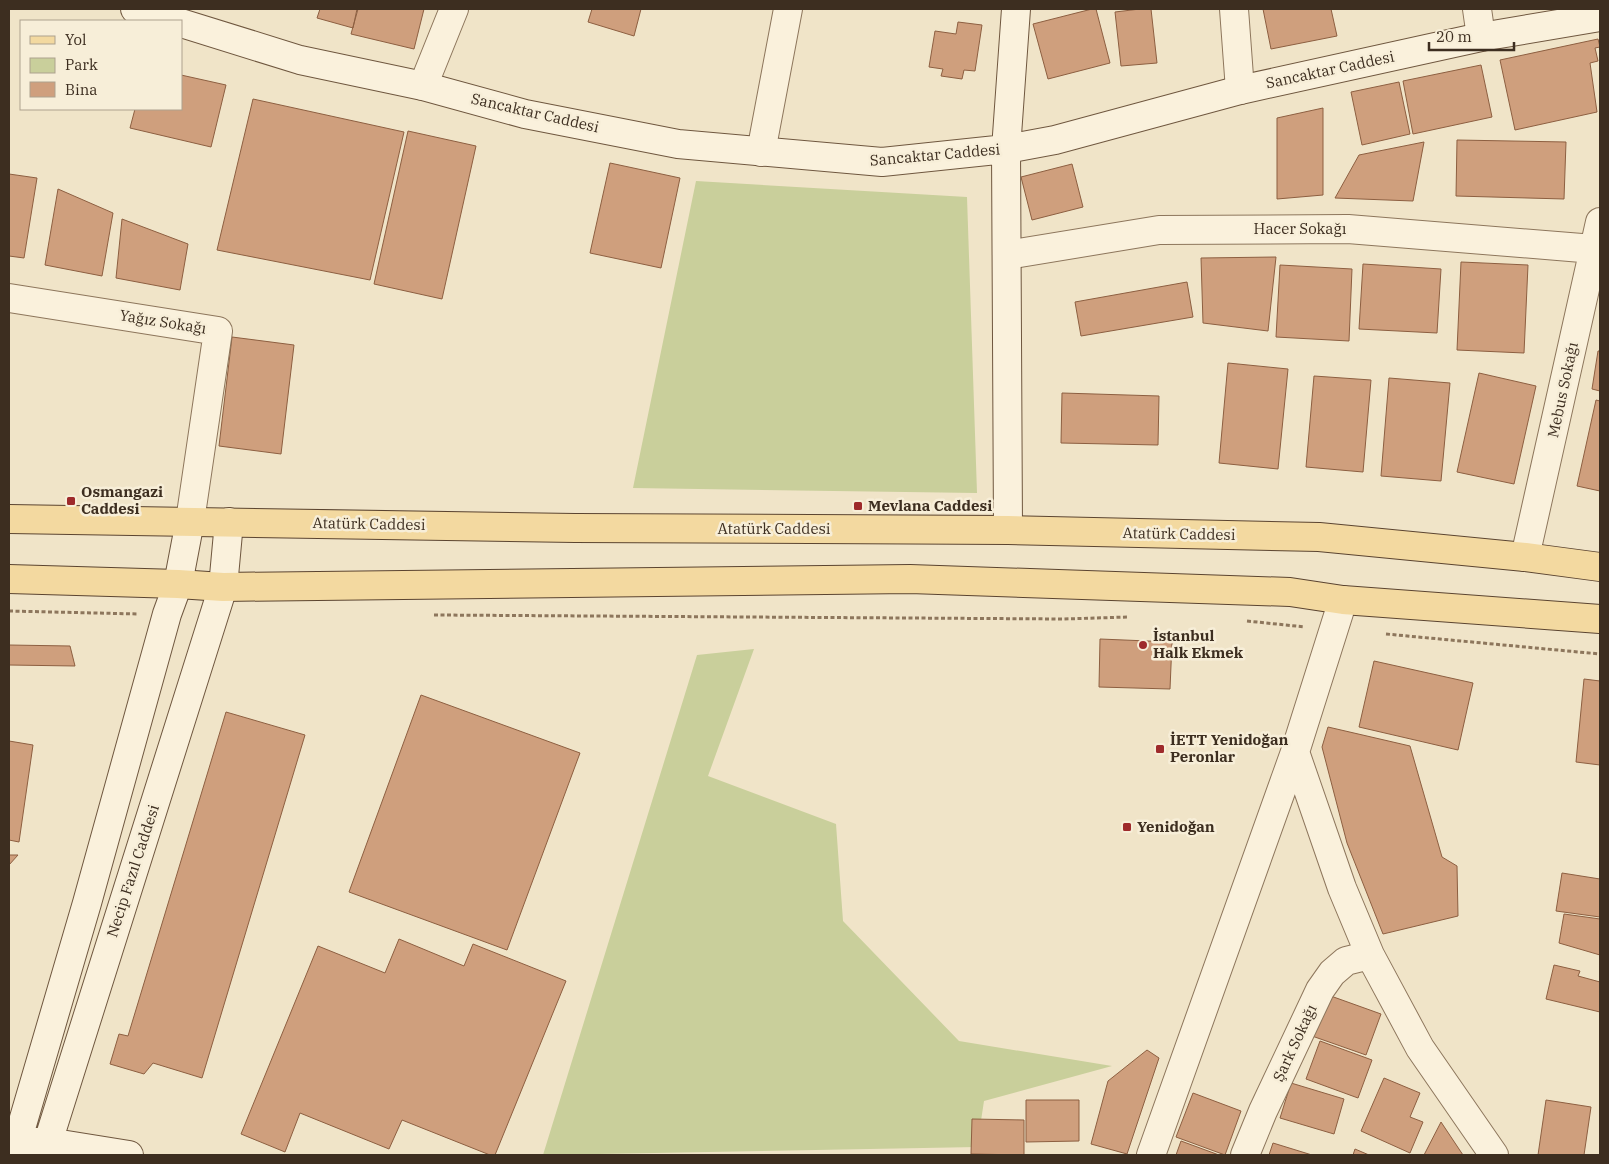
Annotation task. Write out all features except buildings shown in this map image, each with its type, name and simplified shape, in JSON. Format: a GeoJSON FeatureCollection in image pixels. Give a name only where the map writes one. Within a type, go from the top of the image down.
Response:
{"type":"FeatureCollection","features":[{"type":"Feature","properties":{"kind":"main road","name":"Atatürk Caddesi"},"geometry":{"type":"LineString","coordinates":[[9,519],[594,528],[1008,530],[1319,537],[1525,557],[1600,567]]}},
{"type":"Feature","properties":{"kind":"main road"},"geometry":{"type":"LineString","coordinates":[[9,580],[178,584],[223,587],[910,579],[1290,592],[1344,600],[1600,619]]}},
{"type":"Feature","properties":{"kind":"street"},"geometry":{"type":"LineString","coordinates":[[135,9],[172,20]]}},
{"type":"Feature","properties":{"kind":"street"},"geometry":{"type":"LineString","coordinates":[[423,86],[454,9]]}},
{"type":"Feature","properties":{"kind":"street"},"geometry":{"type":"LineString","coordinates":[[761,152],[788,9]]}},
{"type":"Feature","properties":{"kind":"street"},"geometry":{"type":"LineString","coordinates":[[1008,530],[1006,149],[1016,9]]}},
{"type":"Feature","properties":{"kind":"street"},"geometry":{"type":"LineString","coordinates":[[1234,9],[1240,90]]}},
{"type":"Feature","properties":{"kind":"street"},"geometry":{"type":"LineString","coordinates":[[1477,9],[1481,37]]}},
{"type":"Feature","properties":{"kind":"street","name":"Sancaktar Caddesi"},"geometry":{"type":"LineString","coordinates":[[182,23],[300,60],[423,86],[525,114],[678,144],[882,162],[1006,149],[1055,140],[1240,90],[1481,37],[1600,17]]}},
{"type":"Feature","properties":{"kind":"street","name":"Mebus Sokağı"},"geometry":{"type":"LineString","coordinates":[[1525,557],[1600,222]]}},
{"type":"Feature","properties":{"kind":"street","name":"Hacer Sokağı"},"geometry":{"type":"LineString","coordinates":[[1007,255],[1159,230],[1348,229],[1594,250]]}},
{"type":"Feature","properties":{"kind":"street","name":"Yağız Sokağı"},"geometry":{"type":"LineString","coordinates":[[9,298],[218,331],[190,521]]}},
{"type":"Feature","properties":{"kind":"street"},"geometry":{"type":"LineString","coordinates":[[129,1155],[12,1146],[90,894],[167,614],[178,584],[190,521]]}},
{"type":"Feature","properties":{"kind":"street"},"geometry":{"type":"LineString","coordinates":[[223,587],[229,522]]}},
{"type":"Feature","properties":{"kind":"street","name":"Necip Fazıl Caddesi"},"geometry":{"type":"LineString","coordinates":[[45,1149],[223,587]]}},
{"type":"Feature","properties":{"kind":"street"},"geometry":{"type":"LineString","coordinates":[[1151,1155],[1295,752],[1344,600]]}},
{"type":"Feature","properties":{"kind":"street"},"geometry":{"type":"LineString","coordinates":[[1295,752],[1342,888],[1370,955],[1420,1048],[1494,1155]]}},
{"type":"Feature","properties":{"kind":"street","name":"Şark Sokağı"},"geometry":{"type":"LineString","coordinates":[[1245,1155],[1263,1110],[1320,990],[1332,973],[1346,961],[1370,955]]}},
{"type":"Feature","properties":{"kind":"path"},"geometry":{"type":"LineString","coordinates":[[9,611],[167,614]]}},
{"type":"Feature","properties":{"kind":"path"},"geometry":{"type":"LineString","coordinates":[[432,615],[1064,619],[1133,617]]}},
{"type":"Feature","properties":{"kind":"path"},"geometry":{"type":"LineString","coordinates":[[1239,620],[1335,629]]}},
{"type":"Feature","properties":{"kind":"path"},"geometry":{"type":"LineString","coordinates":[[1382,634],[1600,654]]}},
{"type":"Feature","properties":{"kind":"green space"},"geometry":{"type":"Polygon","coordinates":[[[696,181],[967,197],[977,493],[633,488],[696,181]]]}},
{"type":"Feature","properties":{"kind":"green space"},"geometry":{"type":"Polygon","coordinates":[[[754,649],[708,776],[836,824],[843,921],[959,1041],[1112,1066],[984,1101],[977,1147],[543,1155],[697,655],[754,649]]]}},
{"type":"Feature","properties":{"kind":"place","name":"Osmangazi Caddesi"},"geometry":{"type":"Point","coordinates":[71,501]}},
{"type":"Feature","properties":{"kind":"place","name":"Mevlana Caddesi"},"geometry":{"type":"Point","coordinates":[858,506]}},
{"type":"Feature","properties":{"kind":"place","name":"İstanbul Halk Ekmek"},"geometry":{"type":"Point","coordinates":[1143,645]}},
{"type":"Feature","properties":{"kind":"place","name":"İETT Yenidoğan Peronlar"},"geometry":{"type":"Point","coordinates":[1160,749]}},
{"type":"Feature","properties":{"kind":"place","name":"Yenidoğan"},"geometry":{"type":"Point","coordinates":[1127,827]}}]}
